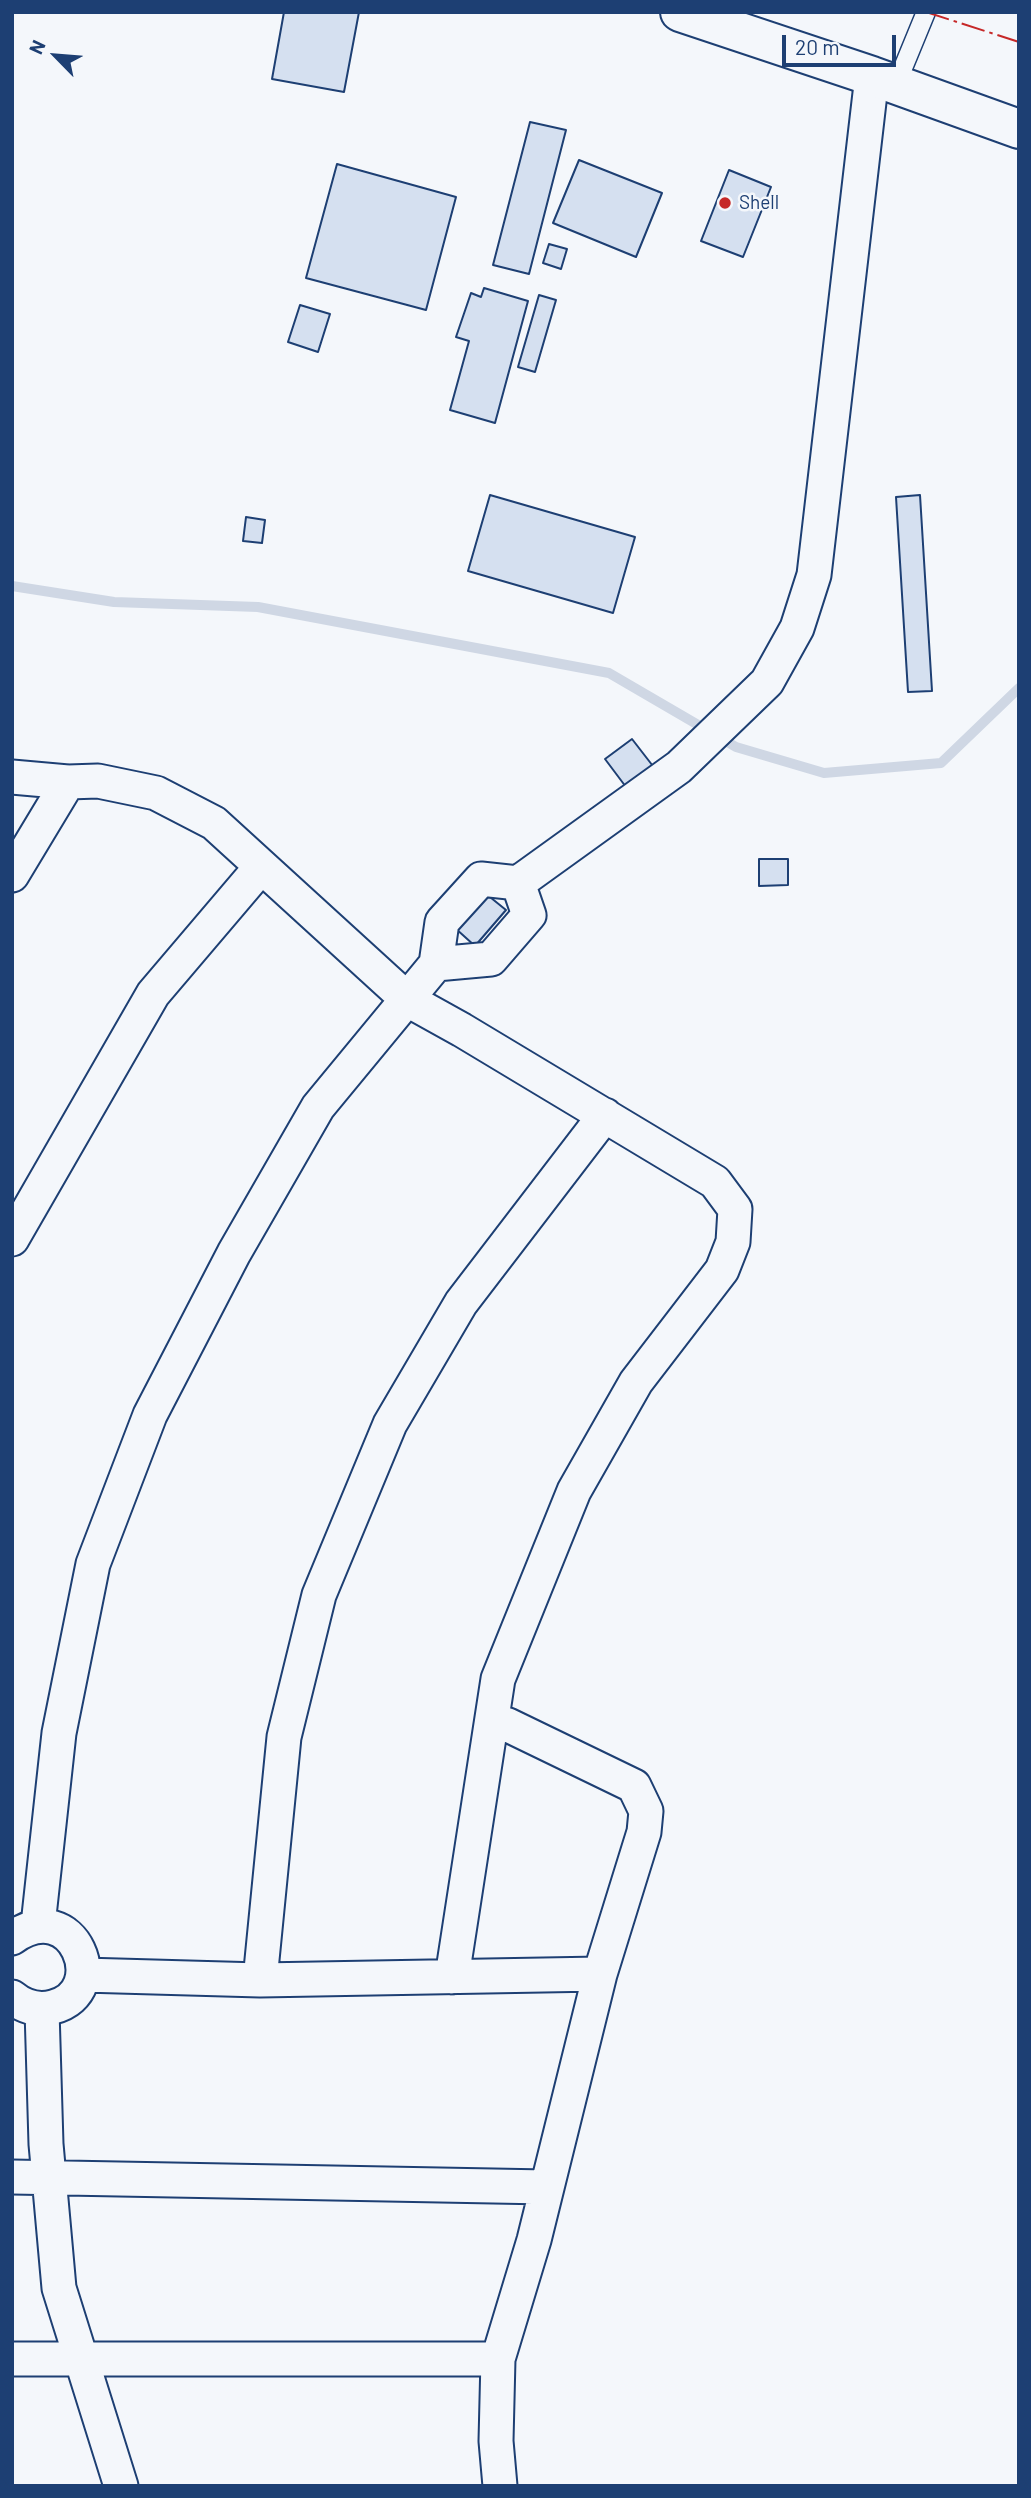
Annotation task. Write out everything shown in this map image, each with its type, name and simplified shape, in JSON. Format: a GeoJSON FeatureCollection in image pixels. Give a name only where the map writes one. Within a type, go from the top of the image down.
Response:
{"type":"FeatureCollection","features":[{"type":"Feature","properties":{"kind":"main road"},"geometry":{"type":"LineString","coordinates":[[680,12],[731,20],[884,80],[1017,123]]}},
{"type":"Feature","properties":{"kind":"street"},"geometry":{"type":"LineString","coordinates":[[121,2486],[59,2288],[50,2176],[27,2003],[57,2006],[69,2000],[78,1989],[83,1975],[79,1949],[63,1931],[51,1926],[25,1932],[58,1733],[93,1564],[150,1415],[233,1253],[318,1107],[436,964],[442,922],[481,879],[518,883],[679,767],[767,682],[797,628],[814,575],[884,80]]}},
{"type":"Feature","properties":{"kind":"street"},"geometry":{"type":"LineString","coordinates":[[12,777],[68,782],[97,781],[156,793],[214,823],[408,1000],[715,1182],[735,1209],[733,1242],[722,1270],[636,1382],[574,1490],[498,1679],[452,1977]]}},
{"type":"Feature","properties":{"kind":"street"},"geometry":{"type":"LineString","coordinates":[[12,875],[68,782]]}},
{"type":"Feature","properties":{"kind":"street"},"geometry":{"type":"LineString","coordinates":[[12,1239],[153,994],[261,867]]}},
{"type":"Feature","properties":{"kind":"street"},"geometry":{"type":"LineString","coordinates":[[436,964],[491,960],[529,915],[518,883]]}},
{"type":"Feature","properties":{"kind":"street"},"geometry":{"type":"LineString","coordinates":[[260,1980],[284,1737],[319,1595],[390,1424],[461,1303],[605,1115]]}},
{"type":"Feature","properties":{"kind":"street"},"geometry":{"type":"LineString","coordinates":[[492,1720],[508,1725],[634,1786],[646,1811],[644,1832],[600,1975],[547,2187],[498,2359],[496,2441],[500,2486]]}},
{"type":"Feature","properties":{"kind":"street"},"geometry":{"type":"LineString","coordinates":[[83,1975],[260,1980],[600,1975]]}},
{"type":"Feature","properties":{"kind":"street"},"geometry":{"type":"LineString","coordinates":[[12,2177],[547,2187]]}},
{"type":"Feature","properties":{"kind":"street"},"geometry":{"type":"LineString","coordinates":[[12,2359],[498,2359]]}},
{"type":"Feature","properties":{"kind":"lane"},"geometry":{"type":"LineString","coordinates":[[884,80],[926,12]]}},
{"type":"Feature","properties":{"kind":"building"},"geometry":{"type":"Polygon","coordinates":[[[284,12],[359,12],[344,92],[272,79],[284,12]]]}},
{"type":"Feature","properties":{"kind":"building"},"geometry":{"type":"Polygon","coordinates":[[[530,122],[566,130],[529,274],[493,265],[530,122]]]}},
{"type":"Feature","properties":{"kind":"building"},"geometry":{"type":"Polygon","coordinates":[[[579,160],[662,193],[636,257],[553,223],[579,160]]]}},
{"type":"Feature","properties":{"kind":"building"},"geometry":{"type":"Polygon","coordinates":[[[337,164],[456,197],[426,310],[306,278],[337,164]]]}},
{"type":"Feature","properties":{"kind":"building"},"geometry":{"type":"Polygon","coordinates":[[[729,170],[771,187],[743,257],[701,241],[729,170]]]}},
{"type":"Feature","properties":{"kind":"building"},"geometry":{"type":"Polygon","coordinates":[[[549,244],[567,249],[561,269],[543,263],[549,244]]]}},
{"type":"Feature","properties":{"kind":"building"},"geometry":{"type":"Polygon","coordinates":[[[484,288],[528,301],[495,423],[450,410],[469,341],[456,337],[471,293],[481,297],[484,288]]]}},
{"type":"Feature","properties":{"kind":"building"},"geometry":{"type":"Polygon","coordinates":[[[539,295],[556,300],[535,372],[518,367],[539,295]]]}},
{"type":"Feature","properties":{"kind":"building"},"geometry":{"type":"Polygon","coordinates":[[[300,305],[330,314],[318,352],[288,342],[300,305]]]}},
{"type":"Feature","properties":{"kind":"building"},"geometry":{"type":"Polygon","coordinates":[[[490,495],[635,537],[613,613],[468,571],[490,495]]]}},
{"type":"Feature","properties":{"kind":"building"},"geometry":{"type":"Polygon","coordinates":[[[920,495],[932,691],[908,692],[896,497],[920,495]]]}},
{"type":"Feature","properties":{"kind":"building"},"geometry":{"type":"Polygon","coordinates":[[[246,517],[265,520],[262,543],[243,541],[246,517]]]}},
{"type":"Feature","properties":{"kind":"building"},"geometry":{"type":"Polygon","coordinates":[[[632,739],[656,770],[629,791],[605,759],[632,739]]]}},
{"type":"Feature","properties":{"kind":"building"},"geometry":{"type":"Polygon","coordinates":[[[759,859],[788,859],[788,885],[759,886],[759,859]]]}},
{"type":"Feature","properties":{"kind":"building"},"geometry":{"type":"Polygon","coordinates":[[[485,893],[506,910],[475,946],[455,928],[485,893]]]}},
{"type":"Feature","properties":{"kind":"waterway"},"geometry":{"type":"LineString","coordinates":[[12,586],[114,602],[258,607],[609,673],[736,747],[824,773],[941,763],[1019,688]]}},
{"type":"Feature","properties":{"kind":"power"},"geometry":{"type":"LineString","coordinates":[[926,12],[1019,42]]}},
{"type":"Feature","properties":{"kind":"place","name":"Shell"},"geometry":{"type":"Point","coordinates":[725,203]}}]}
